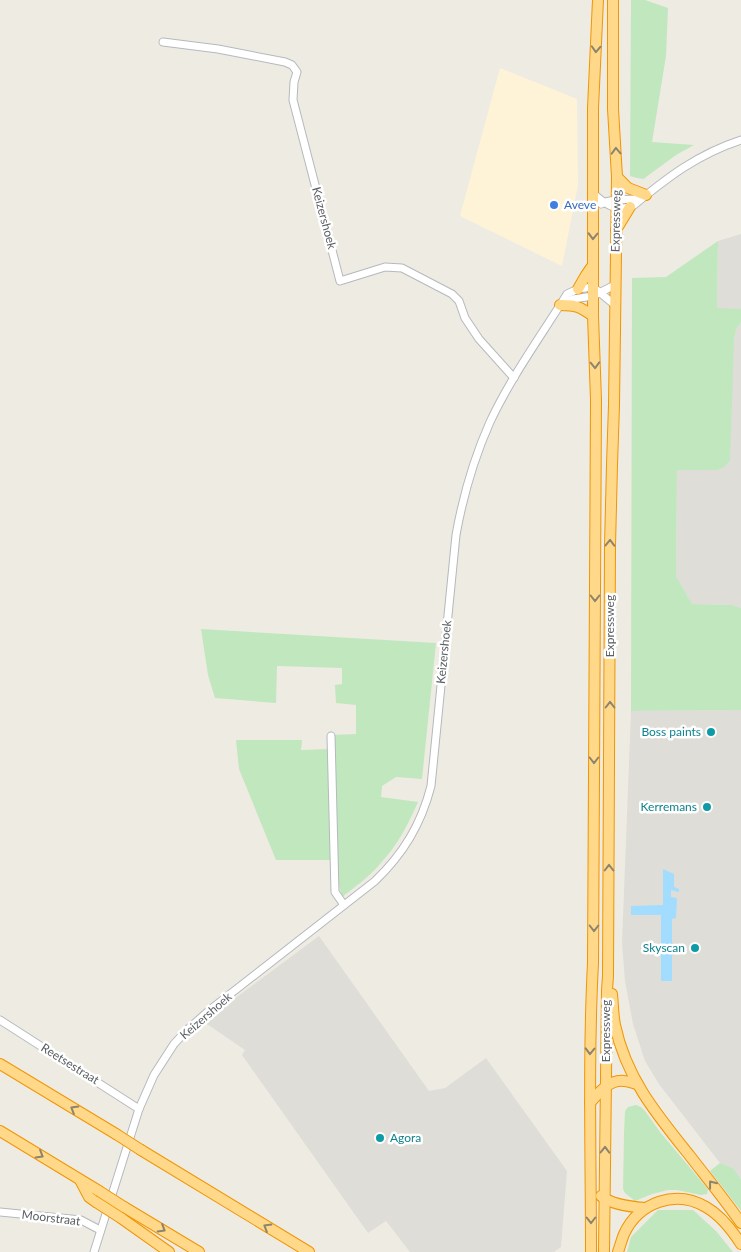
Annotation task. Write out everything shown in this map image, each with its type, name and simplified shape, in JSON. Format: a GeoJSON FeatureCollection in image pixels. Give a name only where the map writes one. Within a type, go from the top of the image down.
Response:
{"type":"FeatureCollection","features":[{"type":"Feature","properties":{"kind":"highway","name":"Expressweg"},"geometry":{"type":"LineString","coordinates":[[591,1252],[590,1103],[591,1003],[594,963],[596,400],[593,316],[596,292],[593,265],[598,205],[594,194],[593,108],[598,0]]}},
{"type":"Feature","properties":{"kind":"highway","name":"Expressweg"},"geometry":{"type":"LineString","coordinates":[[604,1252],[606,990],[608,976],[610,556],[616,204],[613,109],[613,0]]}},
{"type":"Feature","properties":{"kind":"highway"},"geometry":{"type":"LineString","coordinates":[[616,177],[628,188],[644,196]]}},
{"type":"Feature","properties":{"kind":"highway"},"geometry":{"type":"LineString","coordinates":[[615,231],[630,207]]}},
{"type":"Feature","properties":{"kind":"highway"},"geometry":{"type":"LineString","coordinates":[[578,289],[593,265]]}},
{"type":"Feature","properties":{"kind":"highway"},"geometry":{"type":"LineString","coordinates":[[560,305],[573,305],[593,316]]}},
{"type":"Feature","properties":{"kind":"highway"},"geometry":{"type":"LineString","coordinates":[[608,976],[612,990],[615,1024],[623,1051],[637,1084],[656,1114],[741,1223]]}},
{"type":"Feature","properties":{"kind":"highway"},"geometry":{"type":"LineString","coordinates":[[0,1064],[308,1252]]}},
{"type":"Feature","properties":{"kind":"highway"},"geometry":{"type":"LineString","coordinates":[[590,1103],[606,1087],[613,1083],[622,1080],[637,1084]]}},
{"type":"Feature","properties":{"kind":"highway"},"geometry":{"type":"LineString","coordinates":[[0,1131],[80,1179],[121,1218],[169,1252]]}},
{"type":"Feature","properties":{"kind":"highway"},"geometry":{"type":"LineString","coordinates":[[591,1187],[604,1198],[626,1206],[645,1208]]}},
{"type":"Feature","properties":{"kind":"highway"},"geometry":{"type":"LineString","coordinates":[[98,1196],[124,1206],[199,1252]]}},
{"type":"Feature","properties":{"kind":"highway"},"geometry":{"type":"LineString","coordinates":[[618,1252],[625,1233],[636,1216],[656,1202],[676,1198],[696,1202],[712,1211],[722,1220],[741,1244]]}},
{"type":"Feature","properties":{"kind":"street","name":"Keizershoek"},"geometry":{"type":"LineString","coordinates":[[163,42],[218,49],[292,65],[297,72],[294,82],[293,100],[340,281],[385,267],[402,268],[445,290],[459,301],[465,318],[479,338],[514,378]]}},
{"type":"Feature","properties":{"kind":"street"},"geometry":{"type":"LineString","coordinates":[[616,204],[630,207],[675,172],[697,158],[741,140]]}},
{"type":"Feature","properties":{"kind":"street"},"geometry":{"type":"LineString","coordinates":[[598,205],[612,208],[616,204],[644,196]]}},
{"type":"Feature","properties":{"kind":"street"},"geometry":{"type":"LineString","coordinates":[[560,305],[615,285]]}},
{"type":"Feature","properties":{"kind":"street","name":"Keizershoek"},"geometry":{"type":"LineString","coordinates":[[94,1252],[139,1108],[161,1062],[174,1044],[186,1030],[211,1009],[375,881],[407,843],[418,824],[431,786],[456,534],[471,472],[491,421],[514,378],[560,305],[568,294],[578,289]]}},
{"type":"Feature","properties":{"kind":"street"},"geometry":{"type":"LineString","coordinates":[[578,289],[596,292],[615,305]]}},
{"type":"Feature","properties":{"kind":"street"},"geometry":{"type":"LineString","coordinates":[[331,736],[335,892],[344,905]]}},
{"type":"Feature","properties":{"kind":"street","name":"Reetsestraat"},"geometry":{"type":"LineString","coordinates":[[0,1020],[139,1108]]}},
{"type":"Feature","properties":{"kind":"street","name":"Moorstraat"},"geometry":{"type":"LineString","coordinates":[[0,1212],[81,1220],[100,1230]]}},
{"type":"Feature","properties":{"kind":"shaded area"},"geometry":{"type":"Polygon","coordinates":[[[500,68],[577,99],[578,185],[562,266],[460,216],[500,68]]]}},
{"type":"Feature","properties":{"kind":"shaded area"},"geometry":{"type":"Polygon","coordinates":[[[741,234],[741,309],[717,309],[718,241],[741,234]]]}},
{"type":"Feature","properties":{"kind":"shaded area"},"geometry":{"type":"Polygon","coordinates":[[[741,322],[741,608],[732,605],[692,604],[676,576],[677,470],[717,470],[734,340],[736,330],[741,322]]]}},
{"type":"Feature","properties":{"kind":"shaded area"},"geometry":{"type":"Polygon","coordinates":[[[741,710],[741,1179],[733,1168],[720,1163],[659,1084],[645,1061],[633,1024],[625,981],[622,943],[631,711],[741,710]]]}},
{"type":"Feature","properties":{"kind":"shaded area"},"geometry":{"type":"Polygon","coordinates":[[[319,936],[429,1091],[445,1088],[486,1058],[567,1171],[561,1247],[554,1252],[410,1252],[386,1221],[368,1233],[242,1055],[245,1050],[207,1024],[222,1008],[319,936]]]}},
{"type":"Feature","properties":{"kind":"green space"},"geometry":{"type":"Polygon","coordinates":[[[631,0],[645,0],[668,8],[666,56],[652,142],[694,145],[676,155],[644,179],[630,176],[631,0]]]}},
{"type":"Feature","properties":{"kind":"green space"},"geometry":{"type":"Polygon","coordinates":[[[718,241],[717,308],[741,309],[741,322],[736,330],[734,340],[730,460],[724,467],[717,470],[677,470],[676,576],[692,604],[732,605],[741,608],[741,710],[631,711],[632,278],[666,277],[718,241]]]}},
{"type":"Feature","properties":{"kind":"green space"},"geometry":{"type":"Polygon","coordinates":[[[201,629],[436,643],[422,779],[396,777],[382,786],[381,797],[418,802],[402,835],[392,850],[367,878],[342,897],[337,877],[333,735],[356,734],[356,705],[336,703],[335,685],[342,684],[342,668],[277,666],[276,703],[215,698],[208,675],[201,629]]]}},
{"type":"Feature","properties":{"kind":"green space"},"geometry":{"type":"Polygon","coordinates":[[[236,740],[302,740],[301,750],[328,749],[331,860],[276,860],[239,769],[236,740]]]}},
{"type":"Feature","properties":{"kind":"green space"},"geometry":{"type":"Polygon","coordinates":[[[636,1105],[645,1111],[706,1187],[708,1190],[707,1194],[701,1195],[668,1190],[635,1201],[625,1193],[623,1189],[625,1111],[628,1107],[636,1105]]]}},
{"type":"Feature","properties":{"kind":"green space"},"geometry":{"type":"Polygon","coordinates":[[[720,1163],[733,1168],[741,1179],[741,1211],[710,1171],[720,1163]]]}},
{"type":"Feature","properties":{"kind":"green space"},"geometry":{"type":"Polygon","coordinates":[[[658,1210],[693,1210],[716,1231],[733,1252],[627,1252],[631,1237],[658,1210]]]}},
{"type":"Feature","properties":{"kind":"water"},"geometry":{"type":"Polygon","coordinates":[[[663,869],[674,874],[674,887],[679,889],[679,892],[671,890],[671,897],[677,898],[676,918],[672,919],[672,981],[661,981],[661,915],[631,915],[631,906],[663,905],[663,869]]]}},
{"type":"Feature","properties":{"kind":"place","name":"Aveve"},"geometry":{"type":"Point","coordinates":[554,205]}},
{"type":"Feature","properties":{"kind":"place","name":"Boss paints"},"geometry":{"type":"Point","coordinates":[711,732]}},
{"type":"Feature","properties":{"kind":"place","name":"Kerremans"},"geometry":{"type":"Point","coordinates":[707,807]}},
{"type":"Feature","properties":{"kind":"place","name":"Skyscan"},"geometry":{"type":"Point","coordinates":[695,948]}},
{"type":"Feature","properties":{"kind":"place","name":"Agora"},"geometry":{"type":"Point","coordinates":[380,1138]}}]}
